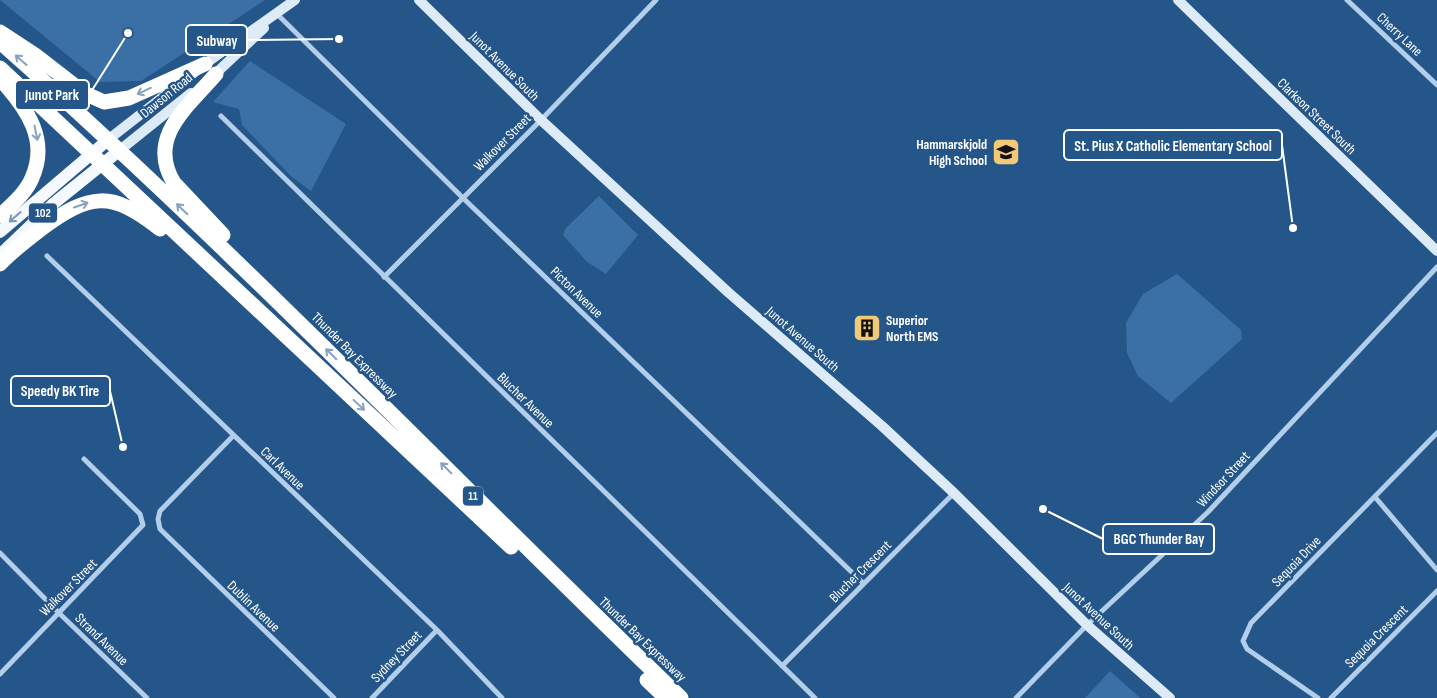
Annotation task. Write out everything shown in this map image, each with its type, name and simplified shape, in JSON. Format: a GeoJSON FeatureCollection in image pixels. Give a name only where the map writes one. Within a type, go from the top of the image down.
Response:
{"type":"FeatureCollection","features":[{"type":"Feature","properties":{"kind":"highway"},"geometry":{"type":"LineString","coordinates":[[0,32],[35,55],[84,93],[104,102],[129,98],[210,69]]}},
{"type":"Feature","properties":{"kind":"highway","name":"Thunder Bay Expressway"},"geometry":{"type":"LineString","coordinates":[[0,42],[120,150],[681,698]]}},
{"type":"Feature","properties":{"kind":"highway","name":"Thunder Bay Expressway"},"geometry":{"type":"LineString","coordinates":[[0,68],[104,163],[246,300],[516,552],[666,698]]}},
{"type":"Feature","properties":{"kind":"highway"},"geometry":{"type":"LineString","coordinates":[[210,69],[170,130],[163,154],[168,174],[179,189],[235,247],[267,292]]}},
{"type":"Feature","properties":{"kind":"highway"},"geometry":{"type":"LineString","coordinates":[[0,79],[30,116],[38,139],[38,156],[32,179],[0,216]]}},
{"type":"Feature","properties":{"kind":"highway"},"geometry":{"type":"LineString","coordinates":[[0,264],[58,216],[84,202],[112,202],[136,210],[246,300]]}},
{"type":"Feature","properties":{"kind":"main road","name":"Junot Avenue South"},"geometry":{"type":"LineString","coordinates":[[419,0],[541,120],[729,292],[954,493],[1086,625],[1170,698]]}},
{"type":"Feature","properties":{"kind":"main road","name":"Clarkson Street South"},"geometry":{"type":"LineString","coordinates":[[1178,0],[1437,251]]}},
{"type":"Feature","properties":{"kind":"main road","name":"Dawson Road"},"geometry":{"type":"LineString","coordinates":[[0,232],[92,152],[210,69],[293,1]]}},
{"type":"Feature","properties":{"kind":"main road","name":"Dawson Road"},"geometry":{"type":"LineString","coordinates":[[0,254],[53,204],[120,150],[210,69],[293,1]]}},
{"type":"Feature","properties":{"kind":"street","name":"Walkover Street"},"geometry":{"type":"LineString","coordinates":[[384,277],[541,120],[656,0]]}},
{"type":"Feature","properties":{"kind":"street","name":"Cherry Lane"},"geometry":{"type":"LineString","coordinates":[[1347,0],[1437,85]]}},
{"type":"Feature","properties":{"kind":"street","name":"Picton Avenue"},"geometry":{"type":"LineString","coordinates":[[278,15],[463,198],[864,583]]}},
{"type":"Feature","properties":{"kind":"street","name":"Blucher Avenue"},"geometry":{"type":"LineString","coordinates":[[221,116],[815,698]]}},
{"type":"Feature","properties":{"kind":"street","name":"Carl Avenue"},"geometry":{"type":"LineString","coordinates":[[47,256],[437,630],[502,698]]}},
{"type":"Feature","properties":{"kind":"street","name":"Windsor Street"},"geometry":{"type":"LineString","coordinates":[[1016,698],[1086,625],[1208,512],[1437,267]]}},
{"type":"Feature","properties":{"kind":"street","name":"Sequoia Drive"},"geometry":{"type":"LineString","coordinates":[[1318,698],[1246,649],[1243,641],[1251,623],[1437,433]]}},
{"type":"Feature","properties":{"kind":"street","name":"Dublin Avenue"},"geometry":{"type":"LineString","coordinates":[[233,436],[160,511],[158,519],[160,529],[334,698]]}},
{"type":"Feature","properties":{"kind":"street","name":"Walkover Street"},"geometry":{"type":"LineString","coordinates":[[0,674],[141,530],[143,521],[140,514],[84,459]]}},
{"type":"Feature","properties":{"kind":"street","name":"Blucher Crescent"},"geometry":{"type":"LineString","coordinates":[[782,666],[954,493]]}},
{"type":"Feature","properties":{"kind":"street"},"geometry":{"type":"LineString","coordinates":[[1375,497],[1437,570]]}},
{"type":"Feature","properties":{"kind":"street","name":"Strand Avenue"},"geometry":{"type":"LineString","coordinates":[[0,553],[59,613],[148,698]]}},
{"type":"Feature","properties":{"kind":"street","name":"Sequoia Crescent"},"geometry":{"type":"LineString","coordinates":[[1331,698],[1437,591]]}},
{"type":"Feature","properties":{"kind":"street","name":"Sydney Street"},"geometry":{"type":"LineString","coordinates":[[372,698],[437,630]]}},
{"type":"Feature","properties":{"kind":"shaded area"},"geometry":{"type":"Polygon","coordinates":[[[0,0],[265,0],[141,81],[100,82],[0,0]]]}},
{"type":"Feature","properties":{"kind":"shaded area"},"geometry":{"type":"Polygon","coordinates":[[[250,61],[346,124],[311,191],[293,178],[242,125],[239,109],[213,102],[250,61]]]}},
{"type":"Feature","properties":{"kind":"shaded area"},"geometry":{"type":"Polygon","coordinates":[[[599,196],[638,235],[606,274],[587,262],[563,235],[565,229],[599,196]]]}},
{"type":"Feature","properties":{"kind":"shaded area"},"geometry":{"type":"Polygon","coordinates":[[[1177,274],[1241,330],[1242,339],[1171,403],[1138,376],[1127,353],[1126,323],[1143,294],[1177,274]]]}},
{"type":"Feature","properties":{"kind":"shaded area"},"geometry":{"type":"Polygon","coordinates":[[[1110,671],[1140,698],[1085,698],[1110,671]]]}},
{"type":"Feature","properties":{"kind":"place","name":"Junot Park"},"geometry":{"type":"Point","coordinates":[128,33]}},
{"type":"Feature","properties":{"kind":"place","name":"Subway"},"geometry":{"type":"Point","coordinates":[339,39]}},
{"type":"Feature","properties":{"kind":"place","name":"Hammarskjold High School"},"geometry":{"type":"Point","coordinates":[1006,152]}},
{"type":"Feature","properties":{"kind":"place","name":"St. Pius X Catholic Elementary School"},"geometry":{"type":"Point","coordinates":[1293,228]}},
{"type":"Feature","properties":{"kind":"place","name":"Superior North EMS"},"geometry":{"type":"Point","coordinates":[867,328]}},
{"type":"Feature","properties":{"kind":"place","name":"Speedy BK Tire"},"geometry":{"type":"Point","coordinates":[123,447]}},
{"type":"Feature","properties":{"kind":"place","name":"BGC Thunder Bay"},"geometry":{"type":"Point","coordinates":[1043,509]}}]}
